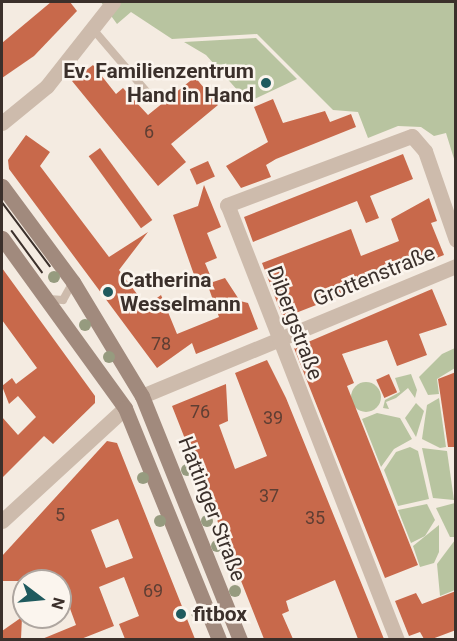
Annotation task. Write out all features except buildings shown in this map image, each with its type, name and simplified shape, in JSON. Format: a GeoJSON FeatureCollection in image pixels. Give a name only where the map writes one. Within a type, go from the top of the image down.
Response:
{"type":"FeatureCollection","features":[{"type":"Feature","properties":{"kind":"main road","name":"Hattinger Straße"},"geometry":{"type":"LineString","coordinates":[[2,186],[73,282],[142,396],[240,639]]}},
{"type":"Feature","properties":{"kind":"main road","name":"Hattinger Straße"},"geometry":{"type":"LineString","coordinates":[[2,238],[125,408],[219,639]]}},
{"type":"Feature","properties":{"kind":"main road"},"geometry":{"type":"LineString","coordinates":[[125,408],[142,396]]}},
{"type":"Feature","properties":{"kind":"street"},"geometry":{"type":"LineString","coordinates":[[2,123],[47,86],[91,27],[113,2]]}},
{"type":"Feature","properties":{"kind":"street","name":"Dibergstraße"},"geometry":{"type":"LineString","coordinates":[[397,639],[227,205],[412,136],[425,151],[456,240]]}},
{"type":"Feature","properties":{"kind":"street","name":"Grottenstraße"},"geometry":{"type":"LineString","coordinates":[[142,396],[277,337],[456,266]]}},
{"type":"Feature","properties":{"kind":"street"},"geometry":{"type":"LineString","coordinates":[[2,521],[125,408]]}},
{"type":"Feature","properties":{"kind":"lane"},"geometry":{"type":"LineString","coordinates":[[91,27],[152,98]]}},
{"type":"Feature","properties":{"kind":"lane"},"geometry":{"type":"LineString","coordinates":[[47,298],[63,300],[73,282]]}},
{"type":"Feature","properties":{"kind":"green space"},"geometry":{"type":"Polygon","coordinates":[[[101,2],[455,2],[455,162],[446,133],[434,136],[421,127],[398,126],[368,138],[358,112],[333,110],[257,34],[172,39],[131,12],[117,24],[101,2]]]}},
{"type":"Feature","properties":{"kind":"green space"},"geometry":{"type":"Polygon","coordinates":[[[256,38],[297,79],[248,102],[206,55],[184,42],[256,38]]]}},
{"type":"Feature","properties":{"kind":"green space"},"geometry":{"type":"Polygon","coordinates":[[[455,348],[455,368],[437,379],[439,394],[428,395],[419,377],[442,354],[455,348]]]}},
{"type":"Feature","properties":{"kind":"green space"},"geometry":{"type":"Polygon","coordinates":[[[411,374],[417,390],[415,398],[408,388],[396,398],[386,402],[389,409],[383,408],[385,400],[400,392],[395,378],[411,374]]]}},
{"type":"Feature","properties":{"kind":"green space"},"geometry":{"type":"Polygon","coordinates":[[[366,382],[377,386],[381,397],[377,408],[366,412],[355,408],[351,397],[355,386],[366,382]]]}},
{"type":"Feature","properties":{"kind":"green space"},"geometry":{"type":"Polygon","coordinates":[[[439,398],[446,447],[440,448],[422,439],[427,405],[439,398]]]}},
{"type":"Feature","properties":{"kind":"green space"},"geometry":{"type":"Polygon","coordinates":[[[416,403],[424,411],[416,437],[405,418],[416,403]]]}},
{"type":"Feature","properties":{"kind":"green space"},"geometry":{"type":"Polygon","coordinates":[[[377,413],[400,418],[412,439],[394,449],[381,467],[362,419],[377,413]]]}},
{"type":"Feature","properties":{"kind":"green space"},"geometry":{"type":"Polygon","coordinates":[[[410,447],[418,451],[429,499],[398,506],[384,470],[396,452],[410,447]]]}},
{"type":"Feature","properties":{"kind":"green space"},"geometry":{"type":"Polygon","coordinates":[[[422,448],[447,451],[454,500],[433,498],[422,448]]]}},
{"type":"Feature","properties":{"kind":"green space"},"geometry":{"type":"Polygon","coordinates":[[[455,503],[455,537],[450,537],[436,508],[455,503]]]}},
{"type":"Feature","properties":{"kind":"green space"},"geometry":{"type":"Polygon","coordinates":[[[427,504],[435,520],[425,536],[411,543],[398,510],[427,504]]]}},
{"type":"Feature","properties":{"kind":"green space"},"geometry":{"type":"Polygon","coordinates":[[[439,525],[439,552],[434,563],[420,567],[413,546],[439,525]]]}},
{"type":"Feature","properties":{"kind":"green space"},"geometry":{"type":"Polygon","coordinates":[[[455,540],[455,590],[440,596],[437,564],[455,540]]]}},
{"type":"Feature","properties":{"kind":"tram line"},"geometry":{"type":"LineString","coordinates":[[2,202],[50,266]]}},
{"type":"Feature","properties":{"kind":"tram line"},"geometry":{"type":"LineString","coordinates":[[12,231],[42,272]]}},
{"type":"Feature","properties":{"kind":"place","name":"Ev. Familienzentrum Hand in Hand"},"geometry":{"type":"Point","coordinates":[266,83]}},
{"type":"Feature","properties":{"kind":"place","name":"Catherina Wesselmann"},"geometry":{"type":"Point","coordinates":[108,292]}},
{"type":"Feature","properties":{"kind":"place","name":"fitbox"},"geometry":{"type":"Point","coordinates":[181,614]}}]}
